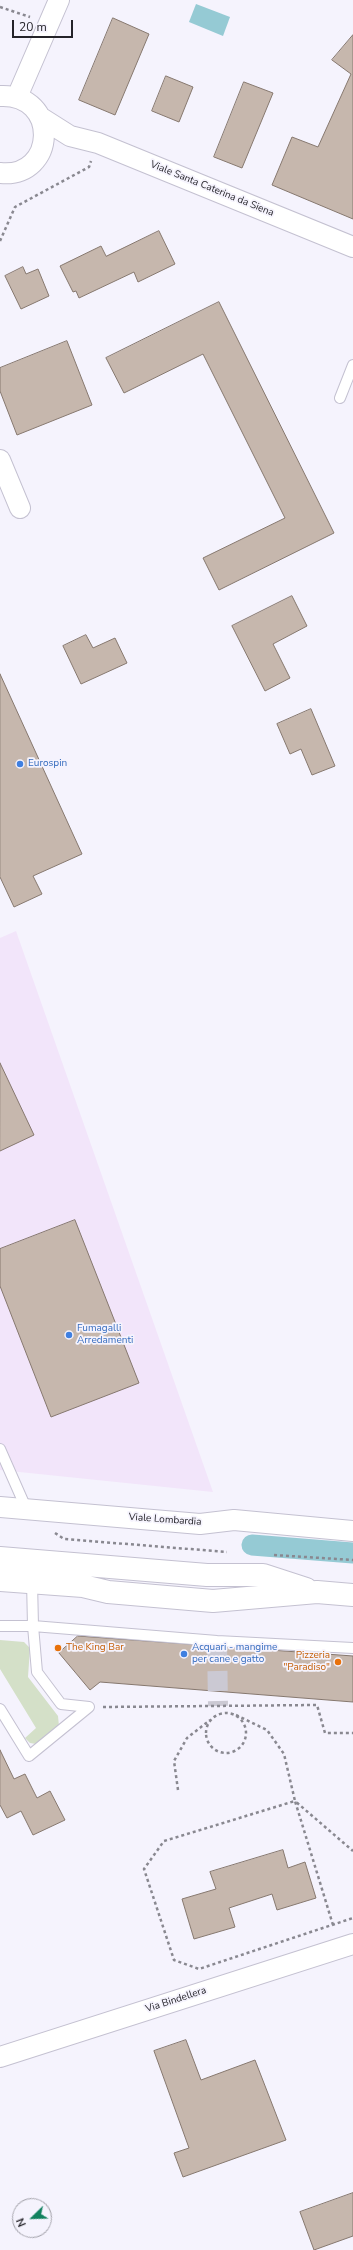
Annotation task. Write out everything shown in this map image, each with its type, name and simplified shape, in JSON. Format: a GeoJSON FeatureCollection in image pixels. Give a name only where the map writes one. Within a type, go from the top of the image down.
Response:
{"type":"FeatureCollection","features":[{"type":"Feature","properties":{"kind":"main road"},"geometry":{"type":"LineString","coordinates":[[1,1575],[33,1582],[83,1586],[108,1592],[213,1601],[317,1592],[353,1595]]}},
{"type":"Feature","properties":{"kind":"main road"},"geometry":{"type":"LineString","coordinates":[[1,1575],[263,1575],[317,1592]]}},
{"type":"Feature","properties":{"kind":"street"},"geometry":{"type":"LineString","coordinates":[[8,97],[58,0]]}},
{"type":"Feature","properties":{"kind":"street","name":"Viale Santa Caterina da Siena"},"geometry":{"type":"LineString","coordinates":[[8,97],[30,105],[40,117],[70,136],[98,143],[353,247]]}},
{"type":"Feature","properties":{"kind":"street"},"geometry":{"type":"LineString","coordinates":[[35,161],[44,144],[45,135],[40,117]]}},
{"type":"Feature","properties":{"kind":"street"},"geometry":{"type":"LineString","coordinates":[[0,172],[21,170],[70,136]]}},
{"type":"Feature","properties":{"kind":"street"},"geometry":{"type":"LineString","coordinates":[[0,460],[20,508]]}},
{"type":"Feature","properties":{"kind":"street","name":"Viale Lombardia"},"geometry":{"type":"LineString","coordinates":[[0,1507],[26,1508],[200,1524],[234,1520],[353,1531]]}},
{"type":"Feature","properties":{"kind":"street","name":"Via Bindellera"},"geometry":{"type":"LineString","coordinates":[[0,2057],[353,1944]]}},
{"type":"Feature","properties":{"kind":"lane"},"geometry":{"type":"LineString","coordinates":[[340,398],[353,364]]}},
{"type":"Feature","properties":{"kind":"lane"},"geometry":{"type":"LineString","coordinates":[[0,1449],[26,1508]]}},
{"type":"Feature","properties":{"kind":"lane"},"geometry":{"type":"LineString","coordinates":[[33,1582],[33,1626],[37,1672],[61,1704],[89,1707]]}},
{"type":"Feature","properties":{"kind":"lane"},"geometry":{"type":"LineString","coordinates":[[0,1626],[33,1626],[217,1641],[353,1648]]}},
{"type":"Feature","properties":{"kind":"lane"},"geometry":{"type":"LineString","coordinates":[[0,1709],[29,1756],[89,1707]]}},
{"type":"Feature","properties":{"kind":"path"},"geometry":{"type":"LineString","coordinates":[[0,8],[35,18]]}},
{"type":"Feature","properties":{"kind":"path"},"geometry":{"type":"LineString","coordinates":[[0,241],[15,207],[89,167],[98,143]]}},
{"type":"Feature","properties":{"kind":"path"},"geometry":{"type":"LineString","coordinates":[[52,1531],[64,1539],[231,1552]]}},
{"type":"Feature","properties":{"kind":"path"},"geometry":{"type":"LineString","coordinates":[[269,1555],[353,1560]]}},
{"type":"Feature","properties":{"kind":"path"},"geometry":{"type":"LineString","coordinates":[[89,1707],[317,1705],[325,1732],[353,1733]]}},
{"type":"Feature","properties":{"kind":"path"},"geometry":{"type":"LineString","coordinates":[[178,1790],[174,1761],[187,1738],[212,1718],[219,1714],[228,1713],[236,1715],[267,1730],[284,1754],[295,1801],[333,1925]]}},
{"type":"Feature","properties":{"kind":"path"},"geometry":{"type":"LineString","coordinates":[[212,1718],[206,1728],[207,1741],[215,1751],[227,1754],[239,1750],[245,1741],[246,1729],[236,1715]]}},
{"type":"Feature","properties":{"kind":"path"},"geometry":{"type":"LineString","coordinates":[[295,1801],[353,1851]]}},
{"type":"Feature","properties":{"kind":"path"},"geometry":{"type":"LineString","coordinates":[[295,1801],[164,1841],[144,1869],[174,1960],[199,1969],[353,1918]]}},
{"type":"Feature","properties":{"kind":"shaded area"},"geometry":{"type":"Polygon","coordinates":[[[16,931],[213,1492],[0,1470],[0,938],[16,931]]]}},
{"type":"Feature","properties":{"kind":"green space"},"geometry":{"type":"Polygon","coordinates":[[[0,1640],[24,1642],[30,1648],[28,1677],[58,1716],[59,1726],[36,1744],[30,1743],[25,1738],[36,1728],[0,1669],[0,1640]]]}},
{"type":"Feature","properties":{"kind":"water"},"geometry":{"type":"Polygon","coordinates":[[[196,4],[230,17],[223,36],[189,22],[196,4]]]}},
{"type":"Feature","properties":{"kind":"building"},"geometry":{"type":"Polygon","coordinates":[[[113,18],[149,34],[115,115],[79,100],[113,18]]]}},
{"type":"Feature","properties":{"kind":"building"},"geometry":{"type":"Polygon","coordinates":[[[353,35],[353,219],[272,185],[292,137],[318,147],[351,74],[332,60],[353,35]]]}},
{"type":"Feature","properties":{"kind":"building"},"geometry":{"type":"Polygon","coordinates":[[[166,76],[193,87],[179,122],[152,111],[166,76]]]}},
{"type":"Feature","properties":{"kind":"building"},"geometry":{"type":"Polygon","coordinates":[[[244,82],[273,93],[242,168],[214,157],[244,82]]]}},
{"type":"Feature","properties":{"kind":"building"},"geometry":{"type":"Polygon","coordinates":[[[159,231],[175,264],[138,282],[134,272],[79,298],[76,291],[73,292],[60,266],[101,246],[106,256],[159,231]]]}},
{"type":"Feature","properties":{"kind":"building"},"geometry":{"type":"Polygon","coordinates":[[[23,267],[26,274],[38,269],[49,296],[21,309],[5,276],[23,267]]]}},
{"type":"Feature","properties":{"kind":"building"},"geometry":{"type":"Polygon","coordinates":[[[219,302],[334,533],[219,590],[203,558],[285,518],[203,354],[124,393],[106,358],[219,302]]]}},
{"type":"Feature","properties":{"kind":"building"},"geometry":{"type":"Polygon","coordinates":[[[67,341],[92,405],[17,435],[0,391],[0,368],[67,341]]]}},
{"type":"Feature","properties":{"kind":"building"},"geometry":{"type":"Polygon","coordinates":[[[292,596],[307,626],[273,644],[290,678],[265,691],[232,626],[292,596]]]}},
{"type":"Feature","properties":{"kind":"building"},"geometry":{"type":"Polygon","coordinates":[[[86,635],[93,648],[115,638],[127,663],[81,684],[63,646],[86,635]]]}},
{"type":"Feature","properties":{"kind":"building","name":"Eurospin"},"geometry":{"type":"Polygon","coordinates":[[[0,674],[82,854],[33,876],[42,894],[14,907],[0,877],[0,674]]]}},
{"type":"Feature","properties":{"kind":"building"},"geometry":{"type":"Polygon","coordinates":[[[311,709],[335,766],[312,775],[301,749],[290,754],[277,724],[311,709]]]}},
{"type":"Feature","properties":{"kind":"building"},"geometry":{"type":"Polygon","coordinates":[[[0,1063],[34,1135],[0,1151],[0,1063]]]}},
{"type":"Feature","properties":{"kind":"building","name":"Fumagalli Arredamenti"},"geometry":{"type":"Polygon","coordinates":[[[75,1220],[139,1383],[51,1417],[0,1286],[0,1249],[75,1220]]]}},
{"type":"Feature","properties":{"kind":"building"},"geometry":{"type":"Polygon","coordinates":[[[78,1636],[353,1656],[353,1702],[100,1682],[90,1690],[59,1653],[78,1636]]]}},
{"type":"Feature","properties":{"kind":"building"},"geometry":{"type":"Polygon","coordinates":[[[0,1750],[14,1779],[25,1774],[37,1798],[50,1791],[65,1820],[33,1835],[21,1811],[7,1818],[0,1805],[0,1750]]]}},
{"type":"Feature","properties":{"kind":"building"},"geometry":{"type":"Polygon","coordinates":[[[283,1850],[288,1868],[305,1862],[316,1898],[277,1910],[272,1894],[229,1908],[235,1927],[194,1939],[182,1899],[216,1889],[210,1872],[283,1850]]]}},
{"type":"Feature","properties":{"kind":"building"},"geometry":{"type":"Polygon","coordinates":[[[186,2040],[201,2080],[255,2060],[286,2140],[183,2177],[174,2153],[189,2148],[154,2051],[186,2040]]]}},
{"type":"Feature","properties":{"kind":"building"},"geometry":{"type":"Polygon","coordinates":[[[353,2193],[353,2236],[314,2250],[300,2212],[353,2193]]]}},
{"type":"Feature","properties":{"kind":"waterway"},"geometry":{"type":"LineString","coordinates":[[252,1545],[353,1553]]}},
{"type":"Feature","properties":{"kind":"tunnel"},"geometry":{"type":"LineString","coordinates":[[217,1641],[218,1706]]}},
{"type":"Feature","properties":{"kind":"place","name":"Eurospin"},"geometry":{"type":"Point","coordinates":[20,764]}},
{"type":"Feature","properties":{"kind":"place","name":"Fumagalli Arredamenti"},"geometry":{"type":"Point","coordinates":[69,1335]}},
{"type":"Feature","properties":{"kind":"place","name":"The King Bar"},"geometry":{"type":"Point","coordinates":[58,1648]}},
{"type":"Feature","properties":{"kind":"place","name":"Acquari - mangime per cane e gatto"},"geometry":{"type":"Point","coordinates":[184,1654]}},
{"type":"Feature","properties":{"kind":"place","name":"Pizzeria \"Paradiso\""},"geometry":{"type":"Point","coordinates":[338,1662]}}]}
